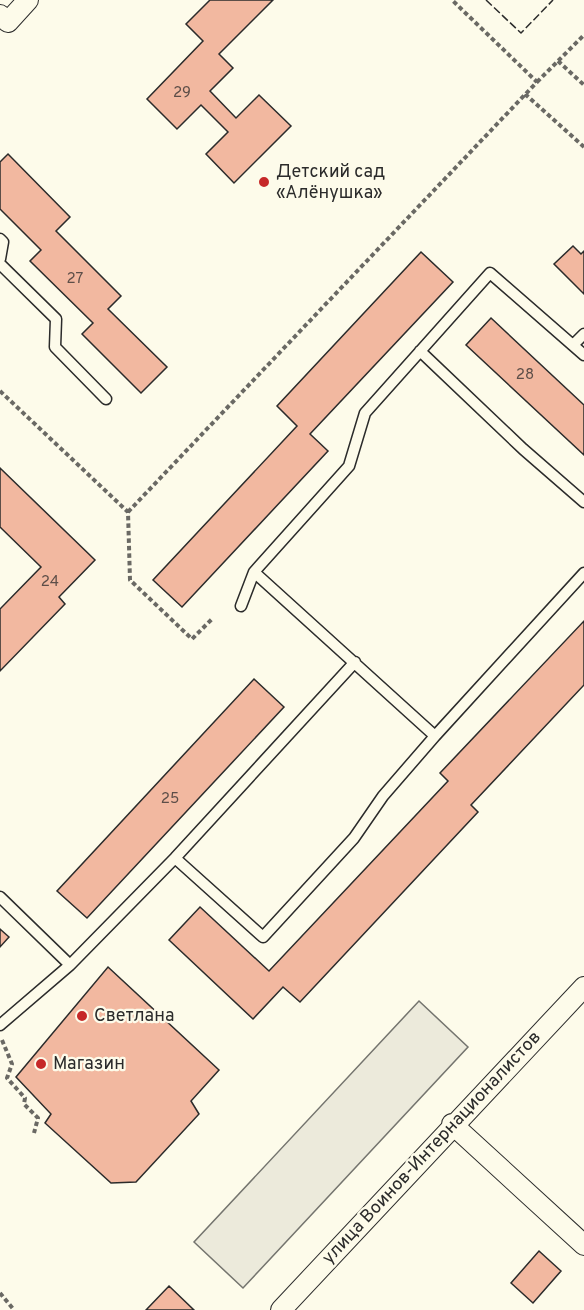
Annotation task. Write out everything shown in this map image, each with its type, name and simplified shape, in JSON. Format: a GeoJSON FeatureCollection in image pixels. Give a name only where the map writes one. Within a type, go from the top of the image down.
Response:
{"type":"FeatureCollection","features":[{"type":"Feature","properties":{"kind":"street"},"geometry":{"type":"LineString","coordinates":[[3,23],[28,0]]}},
{"type":"Feature","properties":{"kind":"street","name":"улица Воинов-Интернационалистов"},"geometry":{"type":"LineString","coordinates":[[281,1310],[452,1124],[584,987]]}},
{"type":"Feature","properties":{"kind":"street"},"geometry":{"type":"LineString","coordinates":[[452,1124],[584,1245]]}},
{"type":"Feature","properties":{"kind":"lane"},"geometry":{"type":"LineString","coordinates":[[0,238],[3,242],[0,261],[56,319],[55,347],[106,399]]}},
{"type":"Feature","properties":{"kind":"lane"},"geometry":{"type":"LineString","coordinates":[[242,606],[254,572],[349,466],[365,413],[490,273],[584,355]]}},
{"type":"Feature","properties":{"kind":"lane"},"geometry":{"type":"LineString","coordinates":[[573,345],[584,334]]}},
{"type":"Feature","properties":{"kind":"lane"},"geometry":{"type":"LineString","coordinates":[[420,351],[523,449],[584,502]]}},
{"type":"Feature","properties":{"kind":"lane"},"geometry":{"type":"LineString","coordinates":[[254,572],[435,736]]}},
{"type":"Feature","properties":{"kind":"lane"},"geometry":{"type":"LineString","coordinates":[[175,858],[263,937],[354,837],[383,796],[435,736],[584,573]]}},
{"type":"Feature","properties":{"kind":"lane"},"geometry":{"type":"LineString","coordinates":[[0,1025],[70,965],[175,858],[355,662]]}},
{"type":"Feature","properties":{"kind":"lane"},"geometry":{"type":"LineString","coordinates":[[0,897],[70,965]]}},
{"type":"Feature","properties":{"kind":"path"},"geometry":{"type":"LineString","coordinates":[[452,0],[537,82]]}},
{"type":"Feature","properties":{"kind":"path"},"geometry":{"type":"LineString","coordinates":[[128,512],[525,94],[584,35]]}},
{"type":"Feature","properties":{"kind":"path"},"geometry":{"type":"LineString","coordinates":[[558,61],[584,85]]}},
{"type":"Feature","properties":{"kind":"path"},"geometry":{"type":"LineString","coordinates":[[525,94],[584,147]]}},
{"type":"Feature","properties":{"kind":"path"},"geometry":{"type":"LineString","coordinates":[[0,391],[128,512],[130,580],[192,639],[213,618]]}},
{"type":"Feature","properties":{"kind":"path"},"geometry":{"type":"LineString","coordinates":[[0,1034],[12,1064],[7,1078],[25,1098],[24,1104],[38,1118],[34,1133]]}},
{"type":"Feature","properties":{"kind":"path"},"geometry":{"type":"LineString","coordinates":[[0,1293],[14,1310]]}},
{"type":"Feature","properties":{"kind":"shaded area"},"geometry":{"type":"Polygon","coordinates":[[[419,1001],[468,1047],[243,1288],[194,1242],[419,1001]]]}},
{"type":"Feature","properties":{"kind":"building"},"geometry":{"type":"Polygon","coordinates":[[[210,0],[273,0],[219,54],[233,68],[210,91],[236,118],[259,95],[291,126],[234,183],[206,154],[228,132],[201,105],[177,129],[147,99],[203,41],[186,24],[210,0]]]}},
{"type":"Feature","properties":{"kind":"building"},"geometry":{"type":"Polygon","coordinates":[[[8,154],[70,217],[56,231],[121,296],[108,309],[167,367],[141,393],[82,334],[93,323],[30,261],[41,250],[0,209],[0,162],[8,154]]]}},
{"type":"Feature","properties":{"kind":"building"},"geometry":{"type":"Polygon","coordinates":[[[573,246],[581,254],[584,251],[584,294],[554,264],[573,246]]]}},
{"type":"Feature","properties":{"kind":"building"},"geometry":{"type":"Polygon","coordinates":[[[421,252],[453,282],[310,434],[328,451],[182,607],[153,580],[297,426],[277,406],[421,252]]]}},
{"type":"Feature","properties":{"kind":"building"},"geometry":{"type":"Polygon","coordinates":[[[491,318],[584,405],[584,455],[466,345],[491,318]]]}},
{"type":"Feature","properties":{"kind":"building"},"geometry":{"type":"Polygon","coordinates":[[[0,468],[95,560],[59,597],[65,604],[0,671],[0,609],[41,567],[0,527],[0,468]]]}},
{"type":"Feature","properties":{"kind":"building"},"geometry":{"type":"Polygon","coordinates":[[[584,621],[584,685],[471,805],[478,812],[300,1002],[283,987],[253,1019],[169,940],[200,907],[269,971],[448,781],[440,773],[584,621]]]}},
{"type":"Feature","properties":{"kind":"building"},"geometry":{"type":"Polygon","coordinates":[[[254,679],[284,707],[87,918],[57,891],[254,679]]]}},
{"type":"Feature","properties":{"kind":"building"},"geometry":{"type":"Polygon","coordinates":[[[0,929],[9,937],[0,947],[0,929]]]}},
{"type":"Feature","properties":{"kind":"building"},"geometry":{"type":"Polygon","coordinates":[[[108,967],[219,1070],[191,1101],[199,1114],[136,1182],[111,1183],[45,1123],[51,1114],[16,1077],[108,967]]]}},
{"type":"Feature","properties":{"kind":"building"},"geometry":{"type":"Polygon","coordinates":[[[539,1251],[561,1271],[533,1303],[511,1283],[539,1251]]]}},
{"type":"Feature","properties":{"kind":"building"},"geometry":{"type":"Polygon","coordinates":[[[169,1286],[194,1310],[146,1310],[169,1286]]]}},
{"type":"Feature","properties":{"kind":"fence"},"geometry":{"type":"LineString","coordinates":[[486,0],[521,33],[553,0]]}},
{"type":"Feature","properties":{"kind":"place","name":"Детский сад «Алёнушка»"},"geometry":{"type":"Point","coordinates":[264,182]}},
{"type":"Feature","properties":{"kind":"place","name":"Светлана"},"geometry":{"type":"Point","coordinates":[82,1016]}},
{"type":"Feature","properties":{"kind":"place","name":"Магазин"},"geometry":{"type":"Point","coordinates":[41,1064]}}]}
